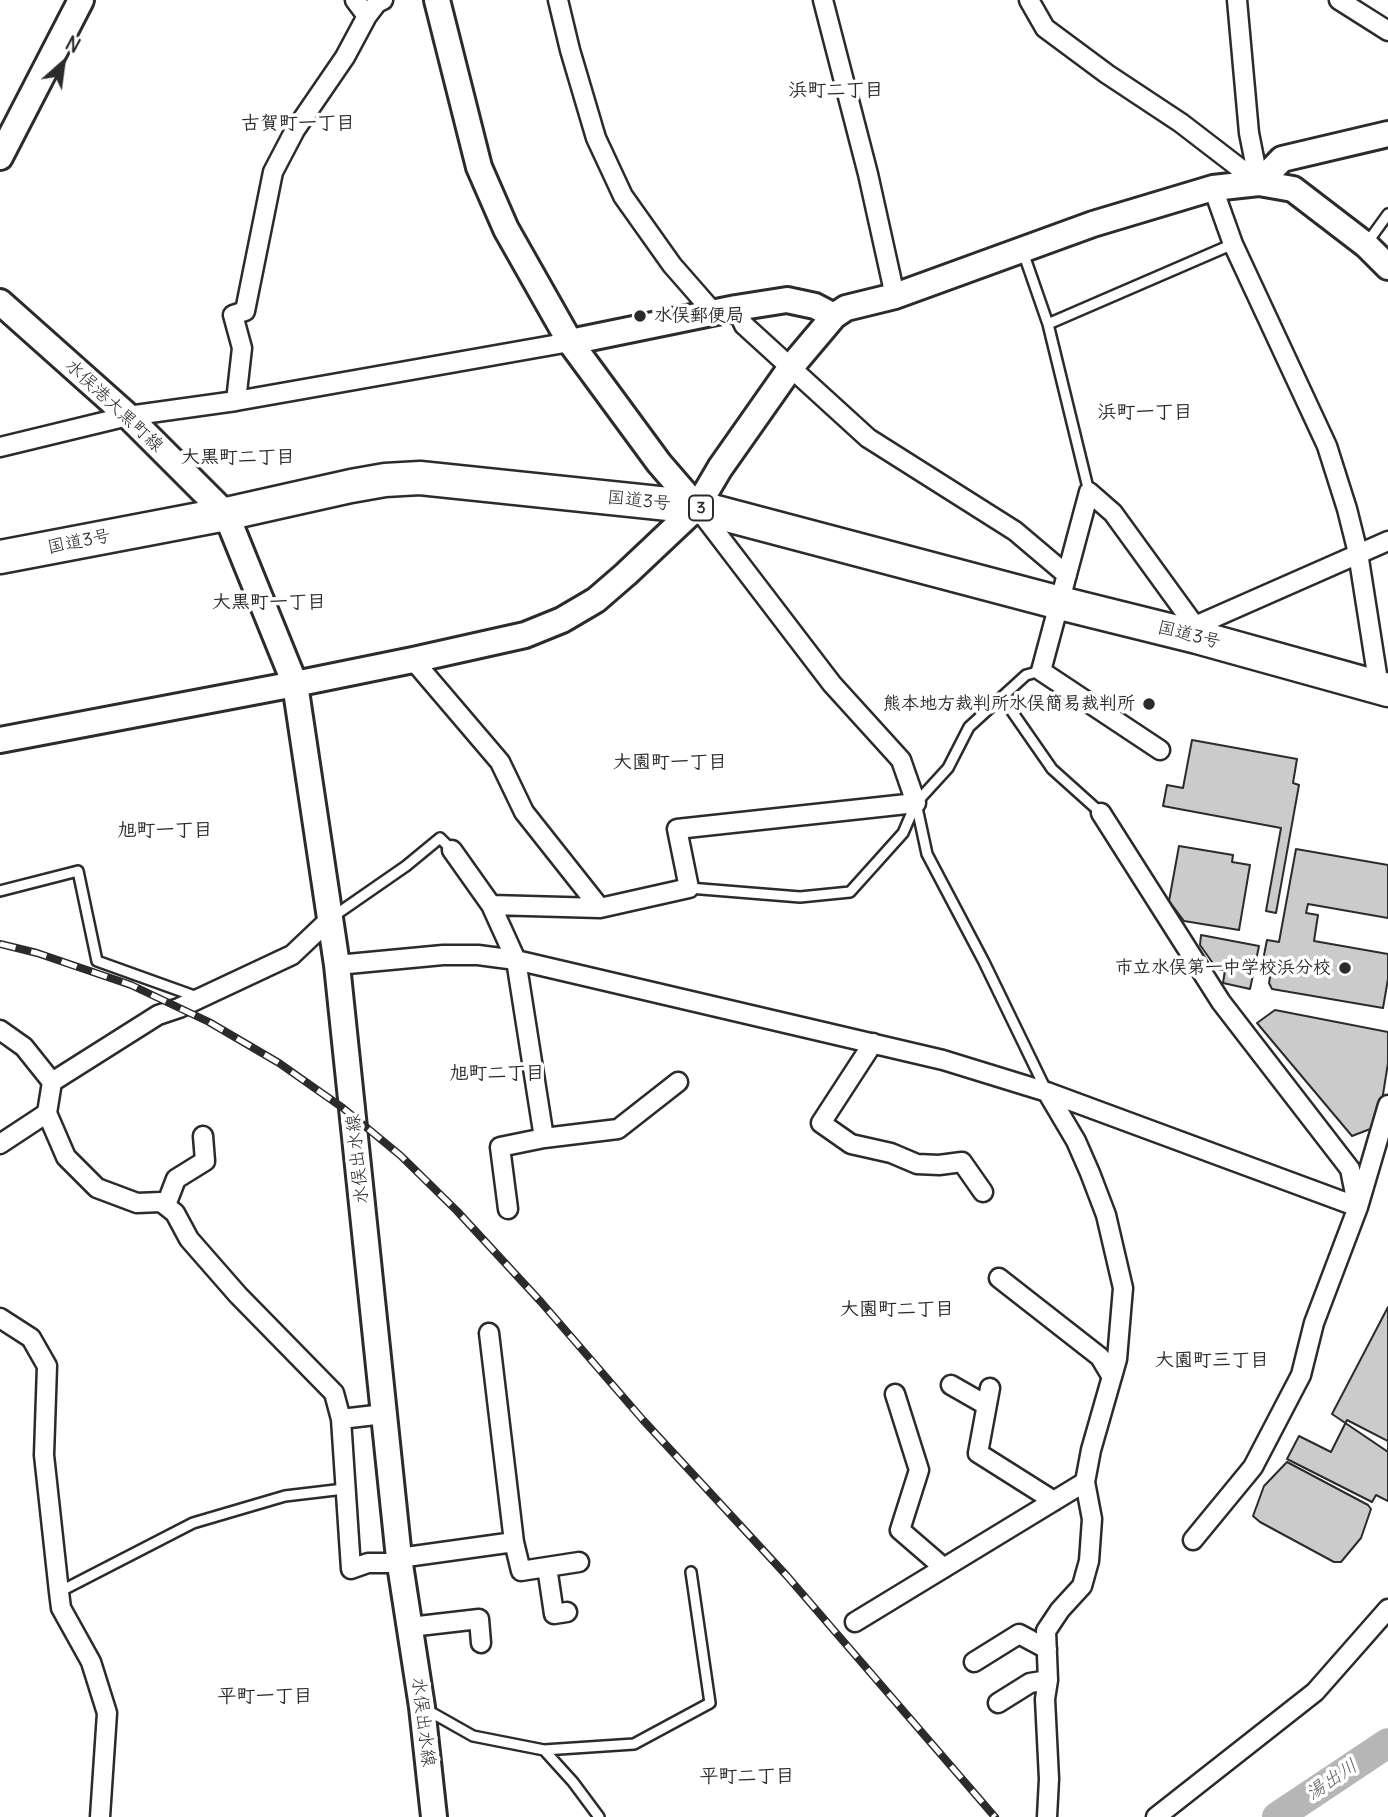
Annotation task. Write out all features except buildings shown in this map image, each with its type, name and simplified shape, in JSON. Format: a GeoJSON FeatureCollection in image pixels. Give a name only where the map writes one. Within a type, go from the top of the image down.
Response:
{"type":"FeatureCollection","features":[{"type":"Feature","properties":{"kind":"highway","name":"国道3号"},"geometry":{"type":"LineString","coordinates":[[0,557],[226,514],[351,486],[420,478],[697,507],[1063,589],[1384,689]]}},
{"type":"Feature","properties":{"kind":"street"},"geometry":{"type":"LineString","coordinates":[[0,157],[81,0]]}},
{"type":"Feature","properties":{"kind":"street"},"geometry":{"type":"LineString","coordinates":[[355,0],[367,16]]}},
{"type":"Feature","properties":{"kind":"street"},"geometry":{"type":"LineString","coordinates":[[236,401],[242,348],[233,315],[245,311],[273,172],[295,130],[345,57],[367,16],[383,0]]}},
{"type":"Feature","properties":{"kind":"street"},"geometry":{"type":"LineString","coordinates":[[438,0],[479,167],[506,229],[570,342],[659,463],[697,507],[832,684],[901,760],[916,803],[677,829],[689,888],[600,908],[491,905]]}},
{"type":"Feature","properties":{"kind":"street"},"geometry":{"type":"LineString","coordinates":[[558,0],[569,50],[596,138],[623,196],[672,265],[744,325],[868,439],[1015,531],[1063,589]]}},
{"type":"Feature","properties":{"kind":"street"},"geometry":{"type":"LineString","coordinates":[[822,0],[868,174],[895,296]]}},
{"type":"Feature","properties":{"kind":"street"},"geometry":{"type":"LineString","coordinates":[[1029,0],[1045,28],[1107,74],[1181,123],[1259,183]]}},
{"type":"Feature","properties":{"kind":"street"},"geometry":{"type":"LineString","coordinates":[[1237,0],[1249,133],[1259,183]]}},
{"type":"Feature","properties":{"kind":"street"},"geometry":{"type":"LineString","coordinates":[[1339,0],[1388,31]]}},
{"type":"Feature","properties":{"kind":"street"},"geometry":{"type":"LineString","coordinates":[[1259,183],[1282,159],[1388,134]]}},
{"type":"Feature","properties":{"kind":"street"},"geometry":{"type":"LineString","coordinates":[[0,740],[413,660],[525,635],[562,620],[596,600],[697,507],[720,468],[791,367],[834,316],[846,308],[895,296],[1093,224],[1213,188],[1259,183],[1293,189],[1366,245],[1388,267]]}},
{"type":"Feature","properties":{"kind":"street"},"geometry":{"type":"LineString","coordinates":[[1213,188],[1233,244],[1327,446],[1348,509],[1384,689]]}},
{"type":"Feature","properties":{"kind":"street"},"geometry":{"type":"LineString","coordinates":[[0,447],[128,416],[236,401],[570,342],[787,300],[815,306],[834,316]]}},
{"type":"Feature","properties":{"kind":"street","name":"水俣港大黒町線"},"geometry":{"type":"LineString","coordinates":[[0,302],[128,416],[226,514]]}},
{"type":"Feature","properties":{"kind":"street"},"geometry":{"type":"LineString","coordinates":[[1160,750],[1041,671],[1089,492],[1114,513],[1196,631],[1388,541]]}},
{"type":"Feature","properties":{"kind":"street","name":"水俣出水線"},"geometry":{"type":"LineString","coordinates":[[226,514],[295,684],[337,965],[399,1561],[422,1707],[434,1817]]}},
{"type":"Feature","properties":{"kind":"street"},"geometry":{"type":"LineString","coordinates":[[413,660],[500,762],[524,812],[600,908]]}},
{"type":"Feature","properties":{"kind":"street"},"geometry":{"type":"LineString","coordinates":[[1101,813],[1221,1002],[1350,1169],[1358,1207]]}},
{"type":"Feature","properties":{"kind":"street"},"geometry":{"type":"LineString","coordinates":[[452,850],[491,905],[516,960],[544,1138]]}},
{"type":"Feature","properties":{"kind":"street"},"geometry":{"type":"LineString","coordinates":[[52,1082],[158,1016],[292,956],[330,919]]}},
{"type":"Feature","properties":{"kind":"street"},"geometry":{"type":"LineString","coordinates":[[337,965],[443,955],[478,955],[516,960],[873,1043],[943,1060],[1047,1092],[1358,1207]]}},
{"type":"Feature","properties":{"kind":"street"},"geometry":{"type":"LineString","coordinates":[[0,1030],[23,1047],[52,1082],[47,1114],[66,1157],[97,1188],[137,1203],[161,1202],[166,1205],[175,1213],[189,1239],[237,1295],[334,1393],[341,1419],[351,1569],[368,1563],[399,1561],[514,1542]]}},
{"type":"Feature","properties":{"kind":"street"},"geometry":{"type":"LineString","coordinates":[[873,1043],[821,1123],[850,1144],[891,1153],[917,1164],[962,1163],[983,1192]]}},
{"type":"Feature","properties":{"kind":"street"},"geometry":{"type":"LineString","coordinates":[[509,1209],[500,1147],[544,1138],[618,1129],[678,1082]]}},
{"type":"Feature","properties":{"kind":"street"},"geometry":{"type":"LineString","coordinates":[[1047,1092],[1076,1141],[1090,1173],[1106,1215],[1123,1288],[1117,1359],[1091,1450],[1085,1482],[1092,1519],[1089,1562],[1082,1586],[1060,1610],[1046,1631],[1048,1680],[1045,1699],[1049,1779],[1047,1817]]}},
{"type":"Feature","properties":{"kind":"street"},"geometry":{"type":"LineString","coordinates":[[1193,1540],[1253,1467],[1301,1375],[1314,1324],[1358,1207],[1388,1105]]}},
{"type":"Feature","properties":{"kind":"street"},"geometry":{"type":"LineString","coordinates":[[0,1144],[47,1114]]}},
{"type":"Feature","properties":{"kind":"street"},"geometry":{"type":"LineString","coordinates":[[166,1205],[176,1179],[205,1161],[203,1136]]}},
{"type":"Feature","properties":{"kind":"street"},"geometry":{"type":"LineString","coordinates":[[999,1278],[1100,1357],[1112,1377]]}},
{"type":"Feature","properties":{"kind":"street"},"geometry":{"type":"LineString","coordinates":[[0,1318],[31,1338],[47,1366],[44,1455],[61,1608],[91,1662],[107,1713],[100,1817]]}},
{"type":"Feature","properties":{"kind":"street"},"geometry":{"type":"LineString","coordinates":[[489,1333],[514,1542],[521,1571],[579,1562]]}},
{"type":"Feature","properties":{"kind":"street"},"geometry":{"type":"LineString","coordinates":[[951,1385],[988,1396],[978,1453],[1054,1501]]}},
{"type":"Feature","properties":{"kind":"street"},"geometry":{"type":"LineString","coordinates":[[895,1394],[919,1470],[900,1531],[944,1568]]}},
{"type":"Feature","properties":{"kind":"street"},"geometry":{"type":"LineString","coordinates":[[341,1419],[384,1414]]}},
{"type":"Feature","properties":{"kind":"street"},"geometry":{"type":"LineString","coordinates":[[855,1622],[1085,1482]]}},
{"type":"Feature","properties":{"kind":"street"},"geometry":{"type":"LineString","coordinates":[[547,1567],[554,1614]]}},
{"type":"Feature","properties":{"kind":"street"},"geometry":{"type":"LineString","coordinates":[[1156,1817],[1315,1692],[1388,1609]]}},
{"type":"Feature","properties":{"kind":"street"},"geometry":{"type":"LineString","coordinates":[[410,1627],[480,1619],[481,1643]]}},
{"type":"Feature","properties":{"kind":"street"},"geometry":{"type":"LineString","coordinates":[[974,1662],[1019,1634],[1046,1649]]}},
{"type":"Feature","properties":{"kind":"street"},"geometry":{"type":"LineString","coordinates":[[998,1703],[1030,1683],[1048,1680]]}},
{"type":"Feature","properties":{"kind":"lane"},"geometry":{"type":"LineString","coordinates":[[1366,245],[1388,214]]}},
{"type":"Feature","properties":{"kind":"lane"},"geometry":{"type":"LineString","coordinates":[[1048,324],[1233,244]]}},
{"type":"Feature","properties":{"kind":"lane"},"geometry":{"type":"LineString","coordinates":[[1022,250],[1048,324],[1089,492]]}},
{"type":"Feature","properties":{"kind":"lane"},"geometry":{"type":"LineString","coordinates":[[689,888],[800,897],[850,892],[902,833],[916,803],[948,768],[969,727],[1026,675],[1041,671]]}},
{"type":"Feature","properties":{"kind":"lane"},"geometry":{"type":"LineString","coordinates":[[1002,696],[1052,769],[1101,813]]}},
{"type":"Feature","properties":{"kind":"lane"},"geometry":{"type":"LineString","coordinates":[[916,803],[927,853],[1047,1092]]}},
{"type":"Feature","properties":{"kind":"lane"},"geometry":{"type":"LineString","coordinates":[[330,919],[406,866],[440,838],[452,850]]}},
{"type":"Feature","properties":{"kind":"lane"},"geometry":{"type":"LineString","coordinates":[[0,891],[78,871],[97,961],[201,998]]}},
{"type":"Feature","properties":{"kind":"lane"},"geometry":{"type":"LineString","coordinates":[[59,1592],[193,1523],[285,1496],[344,1489]]}},
{"type":"Feature","properties":{"kind":"lane"},"geometry":{"type":"LineString","coordinates":[[422,1707],[474,1736],[544,1750],[634,1744],[710,1703],[691,1572]]}},
{"type":"Feature","properties":{"kind":"lane"},"geometry":{"type":"LineString","coordinates":[[544,1750],[573,1782],[599,1817]]}},
{"type":"Feature","properties":{"kind":"waterway","name":"湯出川"},"geometry":{"type":"LineString","coordinates":[[1277,1817],[1388,1743]]}},
{"type":"Feature","properties":{"kind":"railway"},"geometry":{"type":"LineString","coordinates":[[0,944],[37,953],[131,985],[209,1022],[279,1063],[343,1108],[401,1156],[457,1211],[541,1302],[643,1420],[787,1576],[995,1817]]}},
{"type":"Feature","properties":{"kind":"place","name":"水俣郵便局"},"geometry":{"type":"Point","coordinates":[640,316]}},
{"type":"Feature","properties":{"kind":"place","name":"熊本地方裁判所水俣簡易裁判所"},"geometry":{"type":"Point","coordinates":[1149,704]}},
{"type":"Feature","properties":{"kind":"place","name":"市立水俣第一中学校浜分校"},"geometry":{"type":"Point","coordinates":[1345,968]}},
{"type":"Feature","properties":{"kind":"district","name":"浜町二丁目"},"geometry":{"type":"Point","coordinates":[836,91]}},
{"type":"Feature","properties":{"kind":"district","name":"古賀町一丁目"},"geometry":{"type":"Point","coordinates":[298,124]}},
{"type":"Feature","properties":{"kind":"district","name":"浜町一丁目"},"geometry":{"type":"Point","coordinates":[1145,413]}},
{"type":"Feature","properties":{"kind":"district","name":"大黒町二丁目"},"geometry":{"type":"Point","coordinates":[238,458]}},
{"type":"Feature","properties":{"kind":"district","name":"大黒町一丁目"},"geometry":{"type":"Point","coordinates":[269,603]}},
{"type":"Feature","properties":{"kind":"district","name":"大園町一丁目"},"geometry":{"type":"Point","coordinates":[670,763]}},
{"type":"Feature","properties":{"kind":"district","name":"旭町一丁目"},"geometry":{"type":"Point","coordinates":[165,831]}},
{"type":"Feature","properties":{"kind":"district","name":"旭町二丁目"},"geometry":{"type":"Point","coordinates":[497,1074]}},
{"type":"Feature","properties":{"kind":"district","name":"大園町二丁目"},"geometry":{"type":"Point","coordinates":[897,1310]}},
{"type":"Feature","properties":{"kind":"district","name":"大園町三丁目"},"geometry":{"type":"Point","coordinates":[1212,1361]}},
{"type":"Feature","properties":{"kind":"district","name":"平町一丁目"},"geometry":{"type":"Point","coordinates":[265,1697]}},
{"type":"Feature","properties":{"kind":"district","name":"平町二丁目"},"geometry":{"type":"Point","coordinates":[747,1777]}}]}
